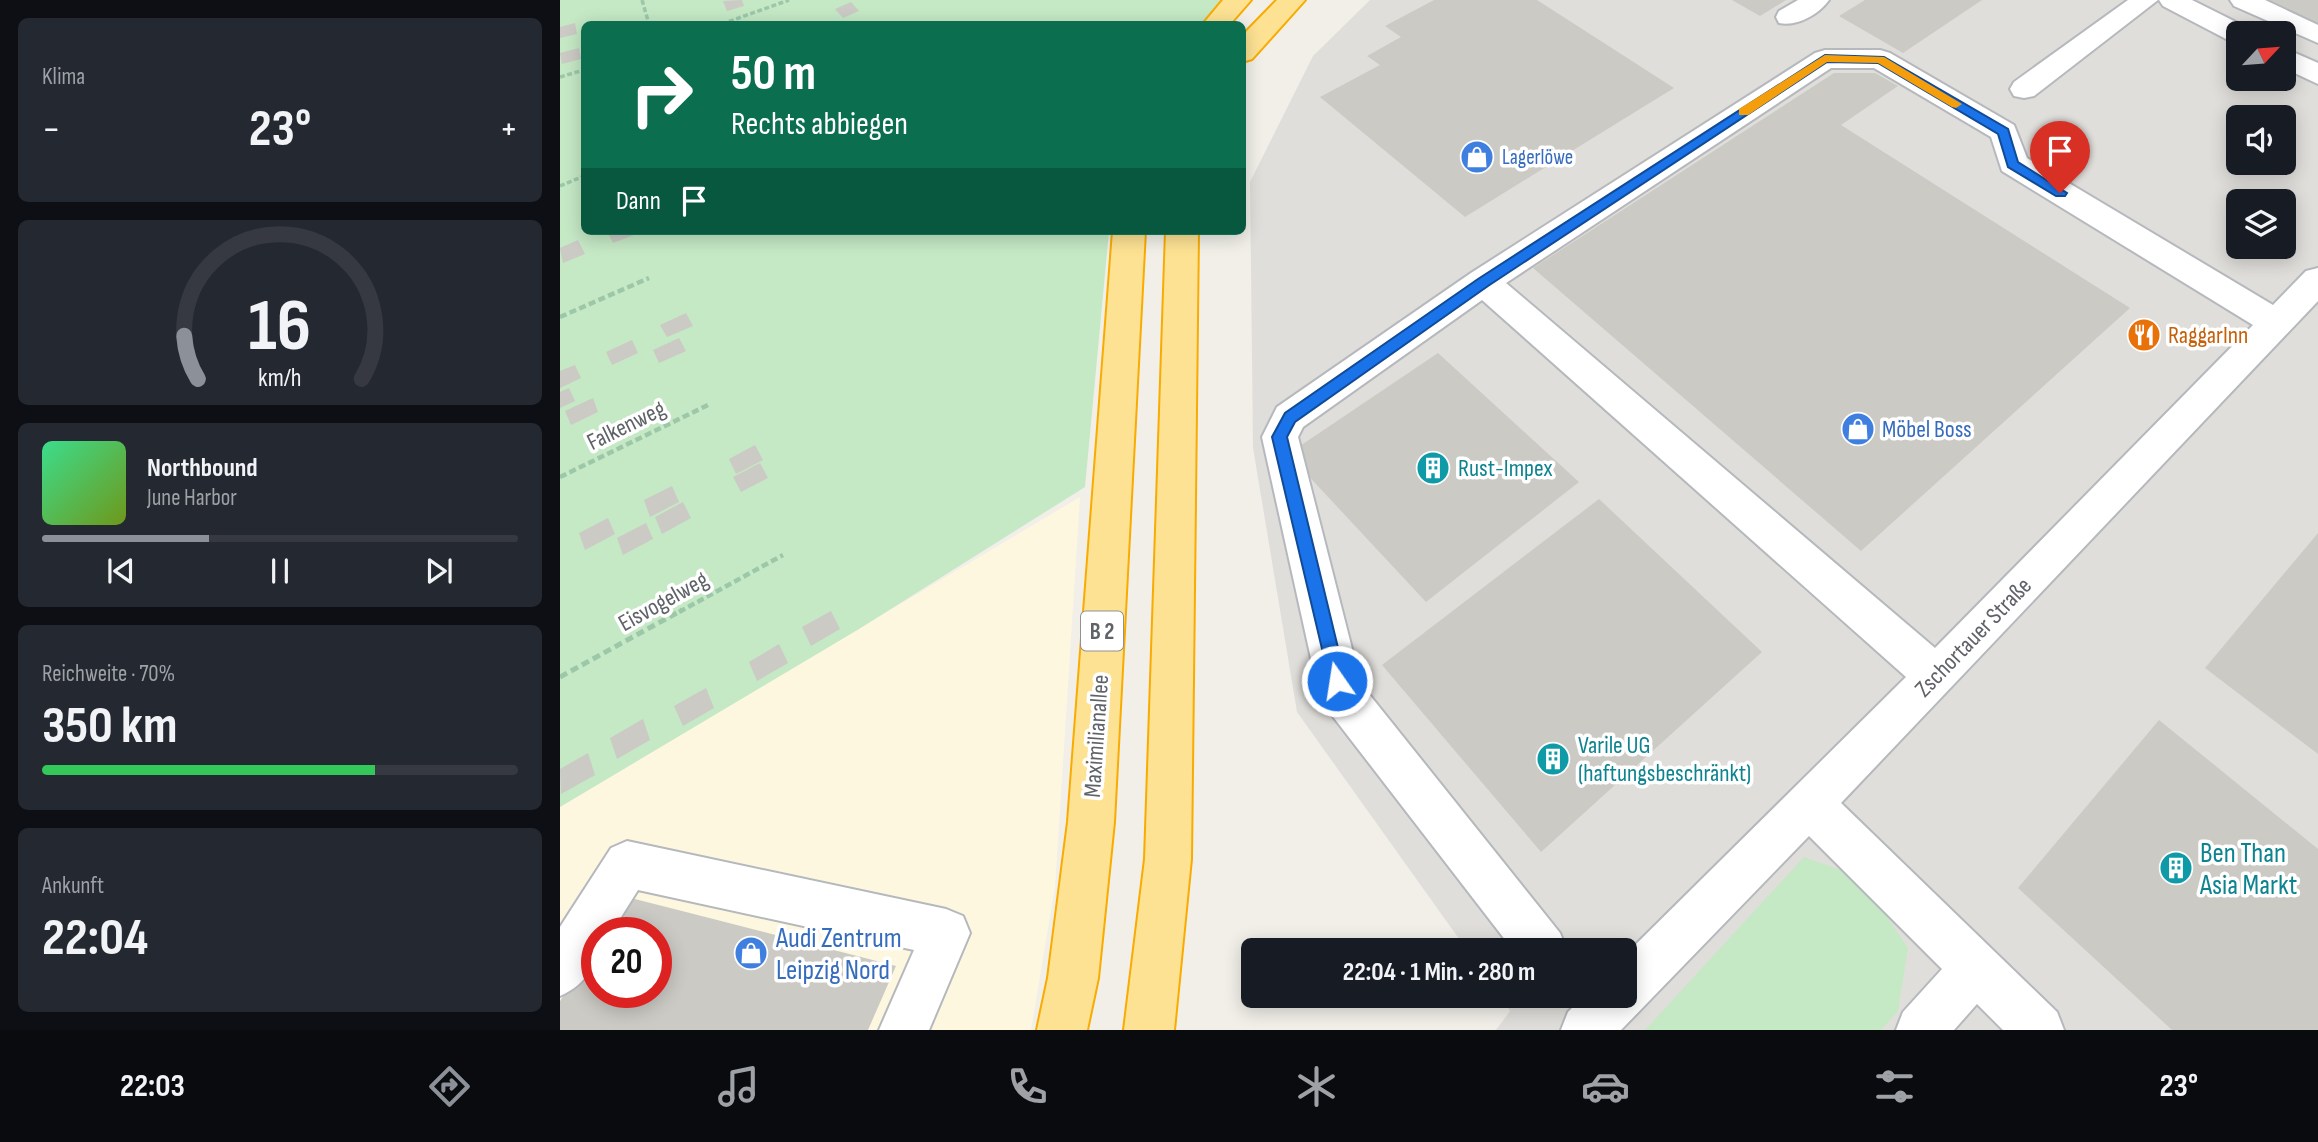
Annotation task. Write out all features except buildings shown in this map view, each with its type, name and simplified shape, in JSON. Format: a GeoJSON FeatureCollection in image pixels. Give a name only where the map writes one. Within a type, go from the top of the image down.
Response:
{"type":"FeatureCollection","features":[{"type":"Feature","properties":{"kind":"highway"},"geometry":{"type":"LineString","coordinates":[[1219,21],[1238,0]]}},
{"type":"Feature","properties":{"kind":"highway"},"geometry":{"type":"LineString","coordinates":[[1246,49],[1292,0]]}},
{"type":"Feature","properties":{"kind":"highway","name":"Maximilianallee"},"geometry":{"type":"LineString","coordinates":[[1062,1030],[1073,978],[1091,822],[1129,235]]}},
{"type":"Feature","properties":{"kind":"highway"},"geometry":{"type":"LineString","coordinates":[[1149,1030],[1168,859],[1182,235]]}},
{"type":"Feature","properties":{"kind":"street"},"geometry":{"type":"LineString","coordinates":[[1789,17],[1816,0]]}},
{"type":"Feature","properties":{"kind":"street"},"geometry":{"type":"LineString","coordinates":[[2024,89],[2145,0]]}},
{"type":"Feature","properties":{"kind":"street"},"geometry":{"type":"LineString","coordinates":[[2172,0],[2226,28]]}},
{"type":"Feature","properties":{"kind":"street"},"geometry":{"type":"LineString","coordinates":[[2243,0],[2318,35]]}},
{"type":"Feature","properties":{"kind":"street"},"geometry":{"type":"LineString","coordinates":[[1534,938],[1341,690],[1280,437],[1290,417],[1483,282],[1825,59],[1880,59],[2004,132],[2013,164]]}},
{"type":"Feature","properties":{"kind":"street"},"geometry":{"type":"LineString","coordinates":[[2296,63],[2318,75]]}},
{"type":"Feature","properties":{"kind":"street"},"geometry":{"type":"LineString","coordinates":[[1898,97],[2276,323]]}},
{"type":"Feature","properties":{"kind":"street","name":"Zschortauer Straße"},"geometry":{"type":"LineString","coordinates":[[1637,971],[1936,676],[2318,281]]}},
{"type":"Feature","properties":{"kind":"street"},"geometry":{"type":"LineString","coordinates":[[1483,282],[1936,676]]}},
{"type":"Feature","properties":{"kind":"street"},"geometry":{"type":"LineString","coordinates":[[1808,803],[2039,1030]]}},
{"type":"Feature","properties":{"kind":"street"},"geometry":{"type":"LineString","coordinates":[[560,971],[627,864],[946,933],[904,1030]]}},
{"type":"Feature","properties":{"kind":"street"},"geometry":{"type":"LineString","coordinates":[[1921,1030],[1976,968]]}},
{"type":"Feature","properties":{"kind":"path"},"geometry":{"type":"LineString","coordinates":[[642,0],[648,21]]}},
{"type":"Feature","properties":{"kind":"path"},"geometry":{"type":"LineString","coordinates":[[730,21],[789,0]]}},
{"type":"Feature","properties":{"kind":"path"},"geometry":{"type":"LineString","coordinates":[[560,77],[581,70]]}},
{"type":"Feature","properties":{"kind":"path"},"geometry":{"type":"LineString","coordinates":[[560,186],[581,177]]}},
{"type":"Feature","properties":{"kind":"path"},"geometry":{"type":"LineString","coordinates":[[560,317],[649,278]]}},
{"type":"Feature","properties":{"kind":"path","name":"Falkenweg"},"geometry":{"type":"LineString","coordinates":[[560,477],[708,405]]}},
{"type":"Feature","properties":{"kind":"path","name":"Eisvogelweg"},"geometry":{"type":"LineString","coordinates":[[560,677],[783,555]]}},
{"type":"Feature","properties":{"kind":"shaded area"},"geometry":{"type":"Polygon","coordinates":[[[1370,0],[2318,0],[2318,1030],[1496,1030],[1510,1011],[1508,1008],[1637,1008],[1637,938],[1458,938],[1297,712],[1253,448],[1250,182],[1313,56],[1370,0]]]}},
{"type":"Feature","properties":{"kind":"shaded area"},"geometry":{"type":"Polygon","coordinates":[[[1080,497],[1055,887],[1031,1030],[560,1030],[560,807],[1080,497]]]}},
{"type":"Feature","properties":{"kind":"green space"},"geometry":{"type":"Polygon","coordinates":[[[560,0],[1223,0],[1204,21],[581,21],[581,235],[1109,235],[1085,487],[859,629],[560,807],[560,0]]]}},
{"type":"Feature","properties":{"kind":"green space"},"geometry":{"type":"Polygon","coordinates":[[[1804,857],[1860,877],[1908,948],[1898,1011],[1881,1030],[1645,1030],[1804,857]]]}},
{"type":"Feature","properties":{"kind":"slow traffic"},"geometry":{"type":"LineString","coordinates":[[1744,112],[1825,59],[1880,59],[1956,104]]}},
{"type":"Feature","properties":{"kind":"place","name":"Lagerlöwe"},"geometry":{"type":"Point","coordinates":[1477,157]}},
{"type":"Feature","properties":{"kind":"place","name":"RaggarInn"},"geometry":{"type":"Point","coordinates":[2144,335]}},
{"type":"Feature","properties":{"kind":"place","name":"Möbel Boss"},"geometry":{"type":"Point","coordinates":[1858,429]}},
{"type":"Feature","properties":{"kind":"place","name":"Rust-Impex"},"geometry":{"type":"Point","coordinates":[1433,468]}},
{"type":"Feature","properties":{"kind":"place","name":"Varile UG (haftungsbeschränkt)"},"geometry":{"type":"Point","coordinates":[1553,759]}},
{"type":"Feature","properties":{"kind":"place","name":"Ben Than Asia Markt"},"geometry":{"type":"Point","coordinates":[2176,868]}},
{"type":"Feature","properties":{"kind":"place","name":"Audi Zentrum Leipzig Nord"},"geometry":{"type":"Point","coordinates":[751,953]}},
{"type":"Feature","properties":{"kind":"route"},"geometry":{"type":"LineString","coordinates":[[1337,681],[1280,437],[1290,417],[1483,282],[1825,59],[1880,59],[2004,132],[2013,164],[2060,193]]}}]}
